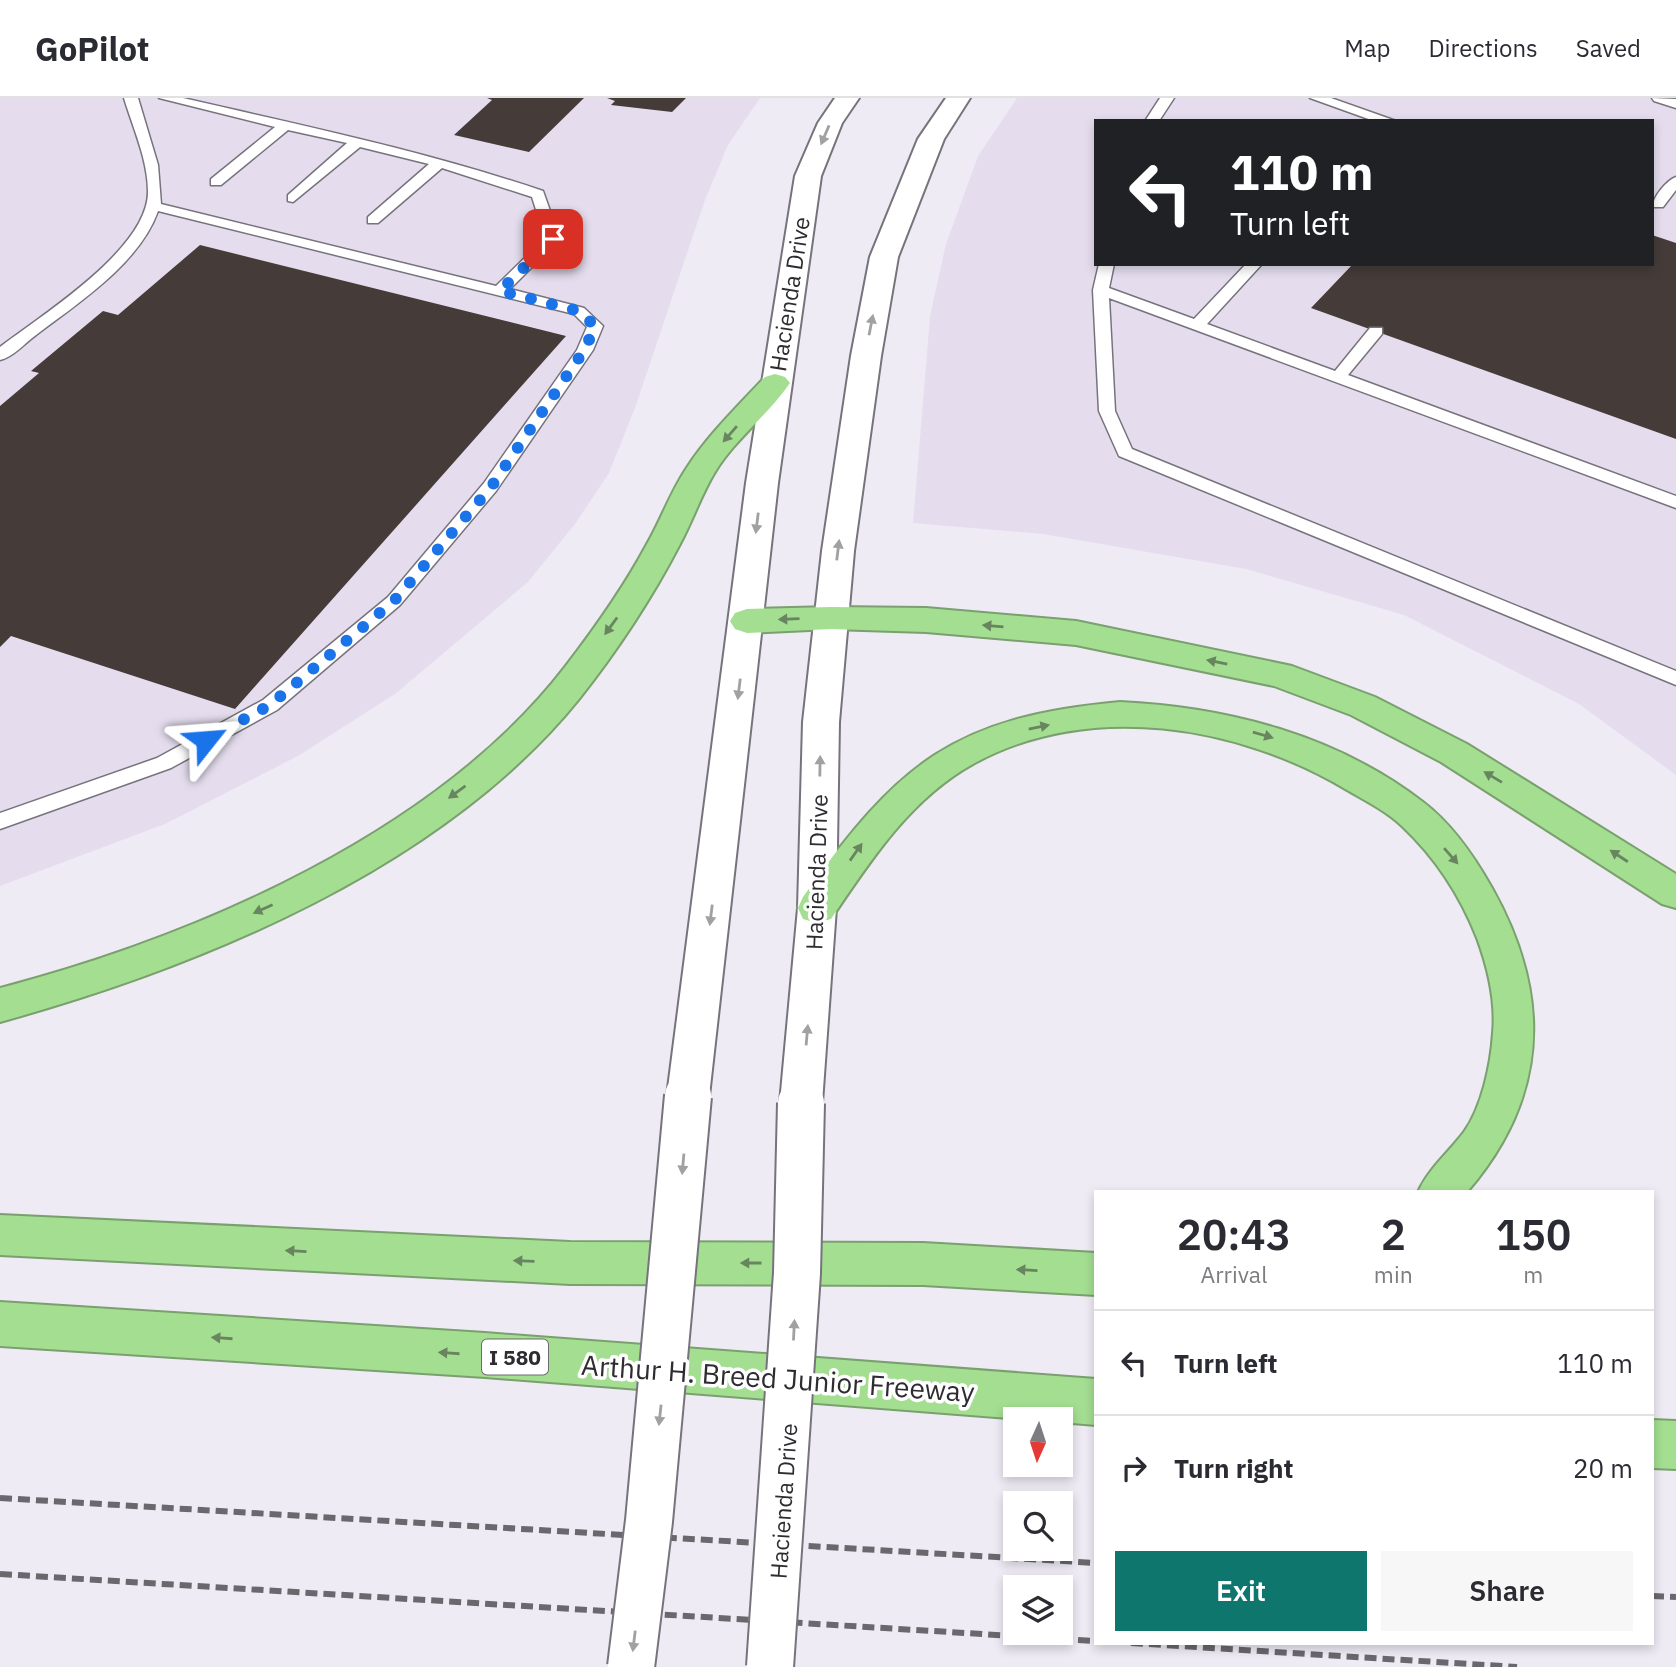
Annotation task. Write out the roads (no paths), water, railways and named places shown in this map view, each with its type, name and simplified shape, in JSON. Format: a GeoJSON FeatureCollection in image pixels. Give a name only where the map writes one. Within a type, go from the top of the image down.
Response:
{"type":"FeatureCollection","features":[{"type":"Feature","properties":{"kind":"highway"},"geometry":{"type":"LineString","coordinates":[[0,1005],[158,957],[283,900],[402,832],[499,762],[565,692],[663,545],[705,463],[775,383]]}},
{"type":"Feature","properties":{"kind":"highway"},"geometry":{"type":"LineString","coordinates":[[747,621],[831,618],[926,620],[1076,633],[1280,676],[1363,706],[1454,754],[1676,893]]}},
{"type":"Feature","properties":{"kind":"highway"},"geometry":{"type":"LineString","coordinates":[[817,908],[874,827],[912,787],[963,753],[1031,728],[1106,714],[1184,717],[1268,736],[1346,769],[1417,817],[1459,865],[1496,929],[1514,993],[1513,1055],[1487,1134],[1442,1190]]}},
{"type":"Feature","properties":{"kind":"highway"},"geometry":{"type":"LineString","coordinates":[[0,1235],[570,1263],[923,1264],[1094,1274]]}},
{"type":"Feature","properties":{"kind":"highway","name":"Arthur H. Breed Junior Freeway"},"geometry":{"type":"LineString","coordinates":[[0,1324],[485,1355],[1094,1402]]}},
{"type":"Feature","properties":{"kind":"highway"},"geometry":{"type":"LineString","coordinates":[[1654,1444],[1676,1446]]}},
{"type":"Feature","properties":{"kind":"main road","name":"Hacienda Drive"},"geometry":{"type":"LineString","coordinates":[[631,1667],[649,1521],[688,1096],[775,383],[808,176],[830,123],[847,98]]}},
{"type":"Feature","properties":{"kind":"main road","name":"Hacienda Drive"},"geometry":{"type":"LineString","coordinates":[[770,1667],[797,1273],[801,1103],[817,908],[821,722],[831,618],[866,356],[884,257],[931,139],[958,98]]}},
{"type":"Feature","properties":{"kind":"lane"},"geometry":{"type":"LineString","coordinates":[[0,355],[114,263],[146,226],[153,206],[154,183],[131,98]]}},
{"type":"Feature","properties":{"kind":"lane"},"geometry":{"type":"LineString","coordinates":[[166,98],[439,163],[538,194],[553,239],[500,291]]}},
{"type":"Feature","properties":{"kind":"lane"},"geometry":{"type":"LineString","coordinates":[[1153,119],[1167,98]]}},
{"type":"Feature","properties":{"kind":"lane"},"geometry":{"type":"LineString","coordinates":[[1317,98],[1383,119]]}},
{"type":"Feature","properties":{"kind":"lane"},"geometry":{"type":"LineString","coordinates":[[1659,98],[1676,104]]}},
{"type":"Feature","properties":{"kind":"lane"},"geometry":{"type":"LineString","coordinates":[[216,182],[285,126]]}},
{"type":"Feature","properties":{"kind":"lane"},"geometry":{"type":"LineString","coordinates":[[292,198],[356,143]]}},
{"type":"Feature","properties":{"kind":"lane"},"geometry":{"type":"LineString","coordinates":[[373,220],[439,163]]}},
{"type":"Feature","properties":{"kind":"lane"},"geometry":{"type":"LineString","coordinates":[[1676,181],[1655,204],[1676,210]]}},
{"type":"Feature","properties":{"kind":"lane"},"geometry":{"type":"LineString","coordinates":[[0,821],[164,763],[270,705],[394,601],[491,487],[585,349],[595,326],[579,311],[153,206]]}},
{"type":"Feature","properties":{"kind":"lane"},"geometry":{"type":"LineString","coordinates":[[1107,266],[1101,290],[1107,411],[1125,452],[1676,678]]}},
{"type":"Feature","properties":{"kind":"lane"},"geometry":{"type":"LineString","coordinates":[[1197,325],[1253,266]]}},
{"type":"Feature","properties":{"kind":"lane"},"geometry":{"type":"LineString","coordinates":[[1101,290],[1676,502]]}},
{"type":"Feature","properties":{"kind":"lane"},"geometry":{"type":"LineString","coordinates":[[1338,377],[1376,331]]}},
{"type":"Feature","properties":{"kind":"railway"},"geometry":{"type":"LineString","coordinates":[[0,1498],[1094,1563]]}},
{"type":"Feature","properties":{"kind":"railway"},"geometry":{"type":"LineString","coordinates":[[0,1574],[1094,1641]]}},
{"type":"Feature","properties":{"kind":"railway"},"geometry":{"type":"LineString","coordinates":[[1654,1596],[1676,1597]]}},
{"type":"Feature","properties":{"kind":"railway"},"geometry":{"type":"LineString","coordinates":[[1163,1645],[1517,1667]]}}]}
